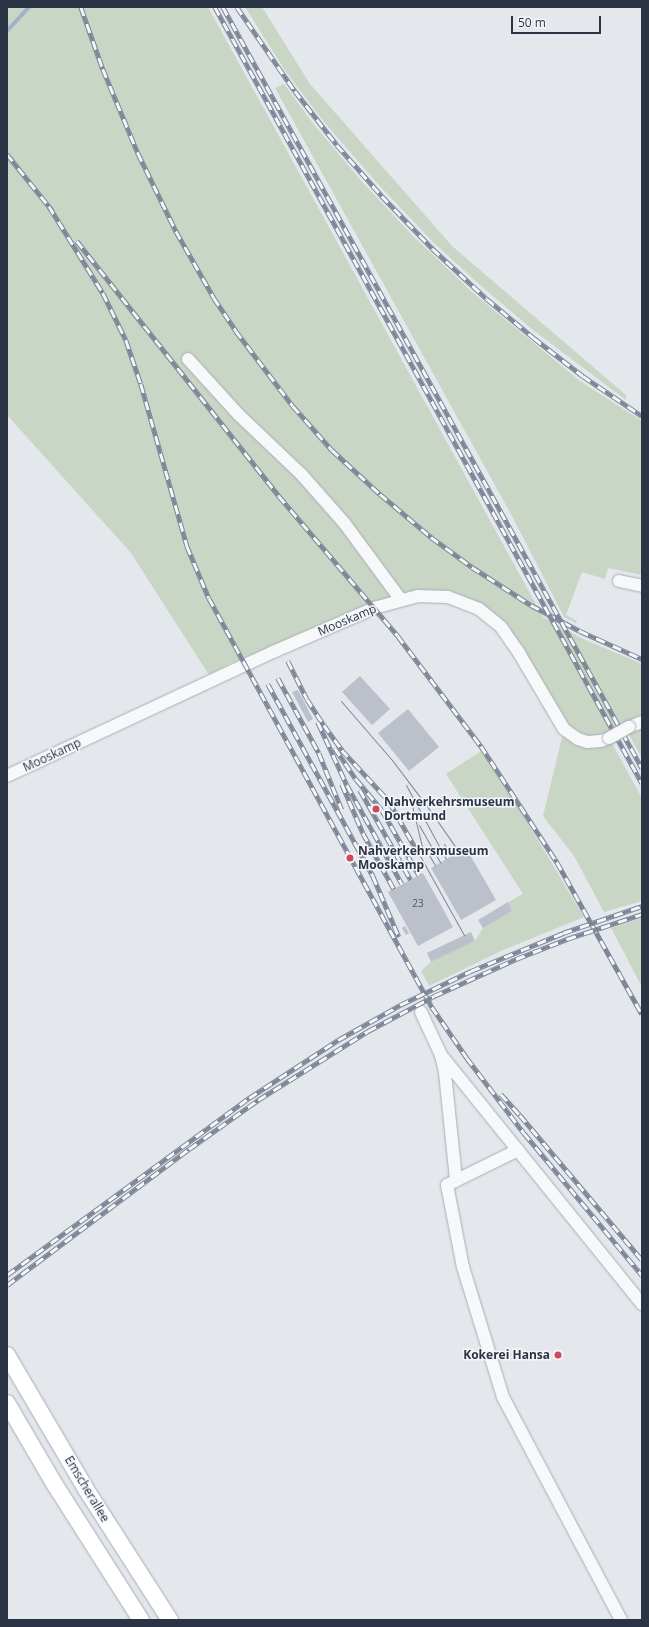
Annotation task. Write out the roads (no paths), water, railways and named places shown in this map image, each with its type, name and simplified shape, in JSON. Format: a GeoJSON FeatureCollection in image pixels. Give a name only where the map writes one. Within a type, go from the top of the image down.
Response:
{"type":"FeatureCollection","features":[{"type":"Feature","properties":{"kind":"main road","name":"Emscherallee"},"geometry":{"type":"LineString","coordinates":[[7,1355],[89,1494],[170,1620]]}},
{"type":"Feature","properties":{"kind":"main road","name":"Emscherallee"},"geometry":{"type":"LineString","coordinates":[[7,1403],[55,1486],[141,1620]]}},
{"type":"Feature","properties":{"kind":"street"},"geometry":{"type":"LineString","coordinates":[[188,359],[239,416],[302,475],[345,524],[401,600]]}},
{"type":"Feature","properties":{"kind":"street"},"geometry":{"type":"LineString","coordinates":[[619,581],[642,586]]}},
{"type":"Feature","properties":{"kind":"street","name":"Mooskamp"},"geometry":{"type":"LineString","coordinates":[[7,776],[238,668],[374,608],[418,596],[448,597],[479,609],[501,627],[519,653],[564,729],[578,739],[588,742],[601,741],[642,722]]}},
{"type":"Feature","properties":{"kind":"street"},"geometry":{"type":"LineString","coordinates":[[421,1012],[441,1055],[445,1073],[456,1180]]}},
{"type":"Feature","properties":{"kind":"street"},"geometry":{"type":"LineString","coordinates":[[441,1055],[642,1304]]}},
{"type":"Feature","properties":{"kind":"street"},"geometry":{"type":"LineString","coordinates":[[518,1150],[447,1185],[463,1267],[503,1397],[621,1620]]}},
{"type":"Feature","properties":{"kind":"waterway"},"geometry":{"type":"LineString","coordinates":[[7,31],[29,7]]}},
{"type":"Feature","properties":{"kind":"tram line"},"geometry":{"type":"LineString","coordinates":[[341,701],[392,760],[459,852]]}},
{"type":"Feature","properties":{"kind":"tram line"},"geometry":{"type":"LineString","coordinates":[[406,785],[446,859]]}},
{"type":"Feature","properties":{"kind":"tram line"},"geometry":{"type":"LineString","coordinates":[[411,801],[424,855]]}},
{"type":"Feature","properties":{"kind":"tram line"},"geometry":{"type":"LineString","coordinates":[[419,825],[440,862]]}},
{"type":"Feature","properties":{"kind":"tram line"},"geometry":{"type":"LineString","coordinates":[[444,844],[452,856]]}},
{"type":"Feature","properties":{"kind":"tram line"},"geometry":{"type":"LineString","coordinates":[[415,847],[464,935]]}},
{"type":"Feature","properties":{"kind":"tram line"},"geometry":{"type":"LineString","coordinates":[[425,848],[435,865]]}},
{"type":"Feature","properties":{"kind":"railway"},"geometry":{"type":"LineString","coordinates":[[81,7],[103,69],[138,153],[176,231],[214,298],[236,331],[293,406],[332,450],[380,494],[431,537],[472,567],[531,605],[580,631],[642,659]]}},
{"type":"Feature","properties":{"kind":"railway"},"geometry":{"type":"LineString","coordinates":[[215,7],[642,783]]}},
{"type":"Feature","properties":{"kind":"railway"},"geometry":{"type":"LineString","coordinates":[[223,7],[642,768]]}},
{"type":"Feature","properties":{"kind":"railway"},"geometry":{"type":"LineString","coordinates":[[237,7],[295,91],[337,145],[382,196],[433,249],[487,299],[534,338],[583,376],[642,416]]}},
{"type":"Feature","properties":{"kind":"railway"},"geometry":{"type":"LineString","coordinates":[[7,154],[52,210]]}},
{"type":"Feature","properties":{"kind":"railway"},"geometry":{"type":"LineString","coordinates":[[49,206],[103,293],[126,340],[141,384],[187,546],[209,598],[432,1007],[467,1058],[524,1133],[642,1275]]}},
{"type":"Feature","properties":{"kind":"railway"},"geometry":{"type":"LineString","coordinates":[[77,241],[279,496],[398,636],[481,746],[557,862],[642,1014]]}},
{"type":"Feature","properties":{"kind":"railway"},"geometry":{"type":"LineString","coordinates":[[288,661],[307,699],[324,725],[342,750],[389,801],[415,847]]}},
{"type":"Feature","properties":{"kind":"railway"},"geometry":{"type":"LineString","coordinates":[[278,678],[319,753],[342,810]]}},
{"type":"Feature","properties":{"kind":"railway"},"geometry":{"type":"LineString","coordinates":[[268,684],[373,876],[399,937]]}},
{"type":"Feature","properties":{"kind":"railway"},"geometry":{"type":"LineString","coordinates":[[318,722],[347,785],[402,884]]}},
{"type":"Feature","properties":{"kind":"railway"},"geometry":{"type":"LineString","coordinates":[[335,748],[356,779],[382,810],[419,875]]}},
{"type":"Feature","properties":{"kind":"railway"},"geometry":{"type":"LineString","coordinates":[[342,784],[363,833],[394,889]]}},
{"type":"Feature","properties":{"kind":"railway"},"geometry":{"type":"LineString","coordinates":[[360,790],[411,880]]}},
{"type":"Feature","properties":{"kind":"railway"},"geometry":{"type":"LineString","coordinates":[[7,1275],[249,1098],[338,1040],[400,1005],[471,971],[563,933],[642,906]]}},
{"type":"Feature","properties":{"kind":"railway"},"geometry":{"type":"LineString","coordinates":[[7,1285],[189,1149],[258,1100],[368,1031],[434,996],[516,959],[567,939],[642,914]]}},
{"type":"Feature","properties":{"kind":"railway"},"geometry":{"type":"LineString","coordinates":[[501,1094],[642,1260]]}},
{"type":"Feature","properties":{"kind":"place","name":"Nahverkehrsmuseum Dortmund"},"geometry":{"type":"Point","coordinates":[376,809]}},
{"type":"Feature","properties":{"kind":"place","name":"Nahverkehrsmuseum Mooskamp"},"geometry":{"type":"Point","coordinates":[350,858]}},
{"type":"Feature","properties":{"kind":"place","name":"Kokerei Hansa"},"geometry":{"type":"Point","coordinates":[558,1355]}}]}
